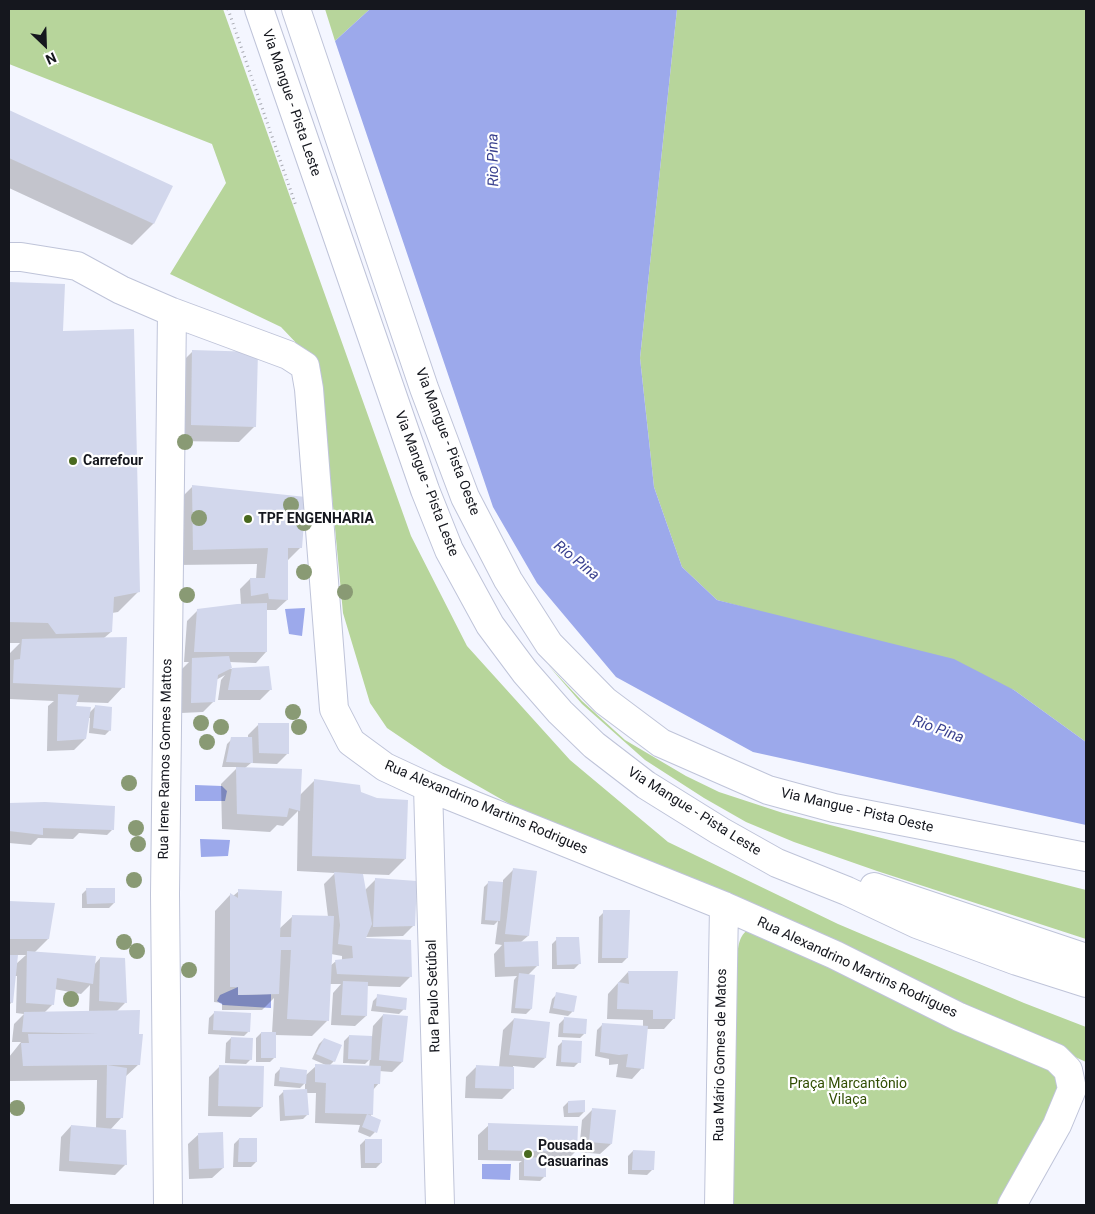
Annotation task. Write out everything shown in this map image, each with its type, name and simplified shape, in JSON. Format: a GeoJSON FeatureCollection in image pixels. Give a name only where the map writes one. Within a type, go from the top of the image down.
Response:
{"type":"FeatureCollection","features":[{"type":"Feature","properties":{"kind":"street","name":"Via Mangue - Pista Leste"},"geometry":{"type":"LineString","coordinates":[[258,9],[425,490],[449,550],[490,625],[525,672],[560,712],[594,745],[646,785],[764,856],[847,891],[917,924],[1017,961],[1086,983]]}},
{"type":"Feature","properties":{"kind":"street","name":"Via Mangue - Pista Oeste"},"geometry":{"type":"LineString","coordinates":[[296,9],[421,379],[465,497],[508,580],[549,644],[605,701],[661,743],[768,790],[834,808],[1086,857]]}},
{"type":"Feature","properties":{"kind":"street","name":"Rua Alexandrino Martins Rodrigues"},"geometry":{"type":"LineString","coordinates":[[9,257],[21,257],[78,266],[121,290],[172,312],[288,355],[305,366],[309,389],[334,709],[351,742],[385,767],[428,787],[724,906],[835,955],[959,1017],[1056,1058],[1068,1070],[1072,1089],[1057,1125],[1012,1205]]}},
{"type":"Feature","properties":{"kind":"street","name":"Rua Irene Ramos Gomes Mattos"},"geometry":{"type":"LineString","coordinates":[[168,1205],[165,894],[172,312]]}},
{"type":"Feature","properties":{"kind":"street","name":"Rua Paulo Setúbal"},"geometry":{"type":"LineString","coordinates":[[428,787],[440,1205]]}},
{"type":"Feature","properties":{"kind":"street"},"geometry":{"type":"LineString","coordinates":[[1000,841],[1086,871]]}},
{"type":"Feature","properties":{"kind":"street"},"geometry":{"type":"LineString","coordinates":[[764,856],[880,889],[1086,958]]}},
{"type":"Feature","properties":{"kind":"street","name":"Rua Mário Gomes de Matos"},"geometry":{"type":"LineString","coordinates":[[719,1205],[724,906]]}},
{"type":"Feature","properties":{"kind":"green space"},"geometry":{"type":"Polygon","coordinates":[[[9,9],[223,9],[411,536],[467,646],[570,760],[668,842],[838,924],[1024,1003],[1086,1027],[1086,1062],[892,972],[529,815],[443,766],[387,728],[370,703],[343,613],[320,368],[281,327],[170,274],[226,183],[212,144],[9,64],[9,9]]]}},
{"type":"Feature","properties":{"kind":"green space"},"geometry":{"type":"Polygon","coordinates":[[[325,9],[370,9],[335,41],[325,9]]]}},
{"type":"Feature","properties":{"kind":"green space"},"geometry":{"type":"Polygon","coordinates":[[[677,9],[1086,9],[1086,742],[1014,690],[717,600],[682,567],[654,487],[640,358],[677,9]]]}},
{"type":"Feature","properties":{"kind":"green space"},"geometry":{"type":"Polygon","coordinates":[[[548,665],[582,701],[625,740],[686,776],[719,792],[783,813],[1086,890],[1086,939],[877,871],[794,842],[746,822],[704,798],[645,760],[582,704],[548,665]]]}},
{"type":"Feature","properties":{"kind":"green space","name":"Praça Marcantônio Vilaça"},"geometry":{"type":"Polygon","coordinates":[[[754,925],[1050,1066],[1065,1091],[1000,1205],[731,1205],[737,957],[741,938],[754,925]]]}},
{"type":"Feature","properties":{"kind":"water","name":"Rio Pina"},"geometry":{"type":"Polygon","coordinates":[[[370,9],[677,9],[640,358],[654,487],[682,567],[717,600],[954,659],[1014,690],[1086,742],[1086,825],[753,752],[616,677],[537,583],[493,507],[335,41],[370,9]]]}},
{"type":"Feature","properties":{"kind":"water"},"geometry":{"type":"Polygon","coordinates":[[[305,608],[302,636],[289,634],[285,609],[305,608]]]}},
{"type":"Feature","properties":{"kind":"water"},"geometry":{"type":"Polygon","coordinates":[[[195,785],[222,786],[227,791],[225,801],[195,801],[195,785]]]}},
{"type":"Feature","properties":{"kind":"water"},"geometry":{"type":"Polygon","coordinates":[[[200,839],[230,840],[228,856],[201,857],[200,839]]]}},
{"type":"Feature","properties":{"kind":"water"},"geometry":{"type":"Polygon","coordinates":[[[238,987],[238,995],[271,994],[271,1008],[223,1005],[217,1001],[220,995],[238,987]]]}},
{"type":"Feature","properties":{"kind":"water"},"geometry":{"type":"Polygon","coordinates":[[[482,1164],[511,1164],[510,1180],[482,1179],[482,1164]]]}},
{"type":"Feature","properties":{"kind":"building"},"geometry":{"type":"Polygon","coordinates":[[[9,110],[173,186],[154,224],[9,158],[9,110]]]}},
{"type":"Feature","properties":{"kind":"building","name":"Carrefour"},"geometry":{"type":"Polygon","coordinates":[[[9,282],[65,284],[63,331],[134,329],[140,592],[114,597],[112,632],[56,634],[48,623],[9,622],[9,282]]]}},
{"type":"Feature","properties":{"kind":"building"},"geometry":{"type":"Polygon","coordinates":[[[192,350],[258,352],[256,427],[191,425],[192,350]]]}},
{"type":"Feature","properties":{"kind":"building","name":"TPF ENGENHARIA"},"geometry":{"type":"Polygon","coordinates":[[[192,485],[306,497],[302,548],[288,548],[288,600],[269,599],[268,593],[251,596],[250,578],[265,578],[268,548],[193,550],[192,485]]]}},
{"type":"Feature","properties":{"kind":"building"},"geometry":{"type":"Polygon","coordinates":[[[267,603],[267,652],[194,652],[197,609],[237,604],[267,603]]]}},
{"type":"Feature","properties":{"kind":"building"},"geometry":{"type":"Polygon","coordinates":[[[127,637],[125,688],[13,683],[14,660],[20,659],[22,639],[127,637]]]}},
{"type":"Feature","properties":{"kind":"building"},"geometry":{"type":"Polygon","coordinates":[[[229,656],[232,668],[218,675],[215,702],[191,703],[192,658],[229,656]]]}},
{"type":"Feature","properties":{"kind":"building"},"geometry":{"type":"Polygon","coordinates":[[[269,666],[272,690],[228,690],[232,668],[269,666]]]}},
{"type":"Feature","properties":{"kind":"building"},"geometry":{"type":"Polygon","coordinates":[[[58,694],[79,695],[76,706],[91,707],[86,739],[57,741],[58,694]]]}},
{"type":"Feature","properties":{"kind":"building"},"geometry":{"type":"Polygon","coordinates":[[[95,705],[112,707],[111,731],[93,728],[95,705]]]}},
{"type":"Feature","properties":{"kind":"building"},"geometry":{"type":"Polygon","coordinates":[[[258,723],[289,723],[289,754],[259,753],[258,723]]]}},
{"type":"Feature","properties":{"kind":"building"},"geometry":{"type":"Polygon","coordinates":[[[231,737],[252,737],[253,763],[226,762],[231,737]]]}},
{"type":"Feature","properties":{"kind":"building"},"geometry":{"type":"Polygon","coordinates":[[[236,767],[302,769],[300,811],[289,808],[287,817],[237,814],[236,767]]]}},
{"type":"Feature","properties":{"kind":"building"},"geometry":{"type":"Polygon","coordinates":[[[314,779],[360,785],[361,792],[377,798],[408,800],[406,859],[312,856],[314,779]]]}},
{"type":"Feature","properties":{"kind":"building"},"geometry":{"type":"Polygon","coordinates":[[[45,802],[115,806],[114,830],[43,828],[43,835],[9,831],[9,803],[45,802]]]}},
{"type":"Feature","properties":{"kind":"building"},"geometry":{"type":"Polygon","coordinates":[[[513,868],[537,871],[529,936],[505,934],[513,868]]]}},
{"type":"Feature","properties":{"kind":"building"},"geometry":{"type":"Polygon","coordinates":[[[334,872],[363,874],[372,924],[366,938],[411,940],[412,977],[337,974],[335,960],[353,958],[352,946],[338,944],[340,925],[334,872]]]}},
{"type":"Feature","properties":{"kind":"building"},"geometry":{"type":"Polygon","coordinates":[[[375,878],[417,881],[415,926],[373,927],[375,878]]]}},
{"type":"Feature","properties":{"kind":"building"},"geometry":{"type":"Polygon","coordinates":[[[488,881],[503,882],[500,921],[485,920],[488,881]]]}},
{"type":"Feature","properties":{"kind":"building"},"geometry":{"type":"Polygon","coordinates":[[[86,888],[115,888],[115,903],[87,904],[86,888]]]}},
{"type":"Feature","properties":{"kind":"building"},"geometry":{"type":"Polygon","coordinates":[[[238,889],[282,891],[280,937],[291,937],[292,915],[334,916],[329,1021],[287,1019],[291,950],[281,950],[279,994],[238,995],[238,987],[230,987],[230,893],[238,898],[238,889]]]}},
{"type":"Feature","properties":{"kind":"building"},"geometry":{"type":"Polygon","coordinates":[[[9,901],[55,903],[49,939],[9,939],[9,901]]]}},
{"type":"Feature","properties":{"kind":"building"},"geometry":{"type":"Polygon","coordinates":[[[603,910],[630,910],[628,958],[602,958],[603,910]]]}},
{"type":"Feature","properties":{"kind":"building"},"geometry":{"type":"Polygon","coordinates":[[[556,937],[579,937],[581,964],[557,965],[556,937]]]}},
{"type":"Feature","properties":{"kind":"building"},"geometry":{"type":"Polygon","coordinates":[[[538,941],[539,966],[505,967],[504,942],[538,941]]]}},
{"type":"Feature","properties":{"kind":"building"},"geometry":{"type":"Polygon","coordinates":[[[27,951],[96,956],[93,984],[57,978],[54,1005],[26,1003],[27,951]]]}},
{"type":"Feature","properties":{"kind":"building"},"geometry":{"type":"Polygon","coordinates":[[[9,955],[18,955],[13,1003],[9,1002],[9,955]]]}},
{"type":"Feature","properties":{"kind":"building"},"geometry":{"type":"Polygon","coordinates":[[[100,957],[125,958],[127,1003],[99,1001],[100,957]]]}},
{"type":"Feature","properties":{"kind":"building"},"geometry":{"type":"Polygon","coordinates":[[[628,971],[678,971],[675,1019],[653,1019],[653,1010],[617,1009],[618,982],[629,984],[628,971]]]}},
{"type":"Feature","properties":{"kind":"building"},"geometry":{"type":"Polygon","coordinates":[[[519,973],[535,975],[532,1009],[515,1008],[519,973]]]}},
{"type":"Feature","properties":{"kind":"building"},"geometry":{"type":"Polygon","coordinates":[[[343,981],[368,982],[367,1016],[341,1015],[343,981]]]}},
{"type":"Feature","properties":{"kind":"building"},"geometry":{"type":"Polygon","coordinates":[[[556,992],[577,996],[574,1012],[553,1008],[556,992]]]}},
{"type":"Feature","properties":{"kind":"building"},"geometry":{"type":"Polygon","coordinates":[[[377,994],[407,998],[406,1010],[376,1006],[377,994]]]}},
{"type":"Feature","properties":{"kind":"building"},"geometry":{"type":"Polygon","coordinates":[[[140,1010],[139,1034],[143,1034],[140,1065],[23,1066],[21,1043],[29,1043],[28,1034],[99,1034],[22,1032],[24,1012],[140,1010]]]}},
{"type":"Feature","properties":{"kind":"building"},"geometry":{"type":"Polygon","coordinates":[[[214,1011],[251,1013],[250,1032],[213,1030],[214,1011]]]}},
{"type":"Feature","properties":{"kind":"building"},"geometry":{"type":"Polygon","coordinates":[[[383,1014],[408,1016],[403,1062],[379,1060],[383,1014]]]}},
{"type":"Feature","properties":{"kind":"building"},"geometry":{"type":"Polygon","coordinates":[[[564,1017],[587,1019],[586,1034],[563,1033],[564,1017]]]}},
{"type":"Feature","properties":{"kind":"building"},"geometry":{"type":"Polygon","coordinates":[[[514,1018],[550,1022],[546,1058],[509,1055],[514,1018]]]}},
{"type":"Feature","properties":{"kind":"building"},"geometry":{"type":"Polygon","coordinates":[[[602,1023],[648,1026],[644,1069],[626,1067],[628,1054],[619,1055],[600,1052],[602,1023]]]}},
{"type":"Feature","properties":{"kind":"building"},"geometry":{"type":"Polygon","coordinates":[[[261,1032],[276,1032],[276,1058],[261,1058],[261,1032]]]}},
{"type":"Feature","properties":{"kind":"building"},"geometry":{"type":"Polygon","coordinates":[[[349,1035],[372,1036],[371,1060],[348,1059],[349,1035]]]}},
{"type":"Feature","properties":{"kind":"building"},"geometry":{"type":"Polygon","coordinates":[[[231,1037],[253,1038],[252,1060],[230,1059],[231,1037]]]}},
{"type":"Feature","properties":{"kind":"building"},"geometry":{"type":"Polygon","coordinates":[[[324,1038],[342,1045],[335,1062],[316,1054],[324,1038]]]}},
{"type":"Feature","properties":{"kind":"building"},"geometry":{"type":"Polygon","coordinates":[[[562,1040],[582,1041],[581,1063],[561,1062],[562,1040]]]}},
{"type":"Feature","properties":{"kind":"building"},"geometry":{"type":"Polygon","coordinates":[[[315,1064],[381,1066],[380,1084],[374,1084],[373,1115],[325,1113],[326,1083],[315,1082],[315,1064]]]}},
{"type":"Feature","properties":{"kind":"building"},"geometry":{"type":"Polygon","coordinates":[[[107,1065],[127,1068],[123,1118],[106,1118],[107,1065]]]}},
{"type":"Feature","properties":{"kind":"building"},"geometry":{"type":"Polygon","coordinates":[[[219,1065],[264,1066],[263,1107],[218,1106],[219,1065]]]}},
{"type":"Feature","properties":{"kind":"building"},"geometry":{"type":"Polygon","coordinates":[[[476,1065],[514,1067],[514,1089],[475,1088],[476,1065]]]}},
{"type":"Feature","properties":{"kind":"building"},"geometry":{"type":"Polygon","coordinates":[[[280,1067],[307,1070],[306,1084],[279,1081],[280,1067]]]}},
{"type":"Feature","properties":{"kind":"building"},"geometry":{"type":"Polygon","coordinates":[[[307,1089],[309,1115],[285,1116],[283,1090],[307,1089]]]}},
{"type":"Feature","properties":{"kind":"building"},"geometry":{"type":"Polygon","coordinates":[[[585,1100],[585,1112],[568,1113],[568,1101],[585,1100]]]}},
{"type":"Feature","properties":{"kind":"building"},"geometry":{"type":"Polygon","coordinates":[[[592,1108],[616,1110],[612,1144],[589,1142],[592,1108]]]}},
{"type":"Feature","properties":{"kind":"building"},"geometry":{"type":"Polygon","coordinates":[[[367,1114],[381,1120],[377,1133],[362,1127],[367,1114]]]}},
{"type":"Feature","properties":{"kind":"building"},"geometry":{"type":"Polygon","coordinates":[[[488,1123],[578,1126],[577,1152],[488,1150],[488,1123]]]}},
{"type":"Feature","properties":{"kind":"building"},"geometry":{"type":"Polygon","coordinates":[[[71,1125],[126,1130],[127,1165],[69,1161],[71,1125]]]}},
{"type":"Feature","properties":{"kind":"building"},"geometry":{"type":"Polygon","coordinates":[[[223,1132],[224,1168],[199,1169],[198,1133],[223,1132]]]}},
{"type":"Feature","properties":{"kind":"building"},"geometry":{"type":"Polygon","coordinates":[[[239,1138],[257,1138],[257,1162],[238,1162],[239,1138]]]}},
{"type":"Feature","properties":{"kind":"building"},"geometry":{"type":"Polygon","coordinates":[[[365,1139],[382,1139],[382,1163],[365,1163],[365,1139]]]}},
{"type":"Feature","properties":{"kind":"building"},"geometry":{"type":"Polygon","coordinates":[[[633,1150],[655,1151],[654,1170],[632,1170],[633,1150]]]}},
{"type":"Feature","properties":{"kind":"building"},"geometry":{"type":"Polygon","coordinates":[[[524,1157],[546,1158],[546,1177],[524,1176],[524,1157]]]}},
{"type":"Feature","properties":{"kind":"place","name":"Carrefour"},"geometry":{"type":"Point","coordinates":[73,461]}},
{"type":"Feature","properties":{"kind":"place","name":"TPF ENGENHARIA"},"geometry":{"type":"Point","coordinates":[248,519]}},
{"type":"Feature","properties":{"kind":"place","name":"Pousada Casuarinas"},"geometry":{"type":"Point","coordinates":[528,1154]}}]}
